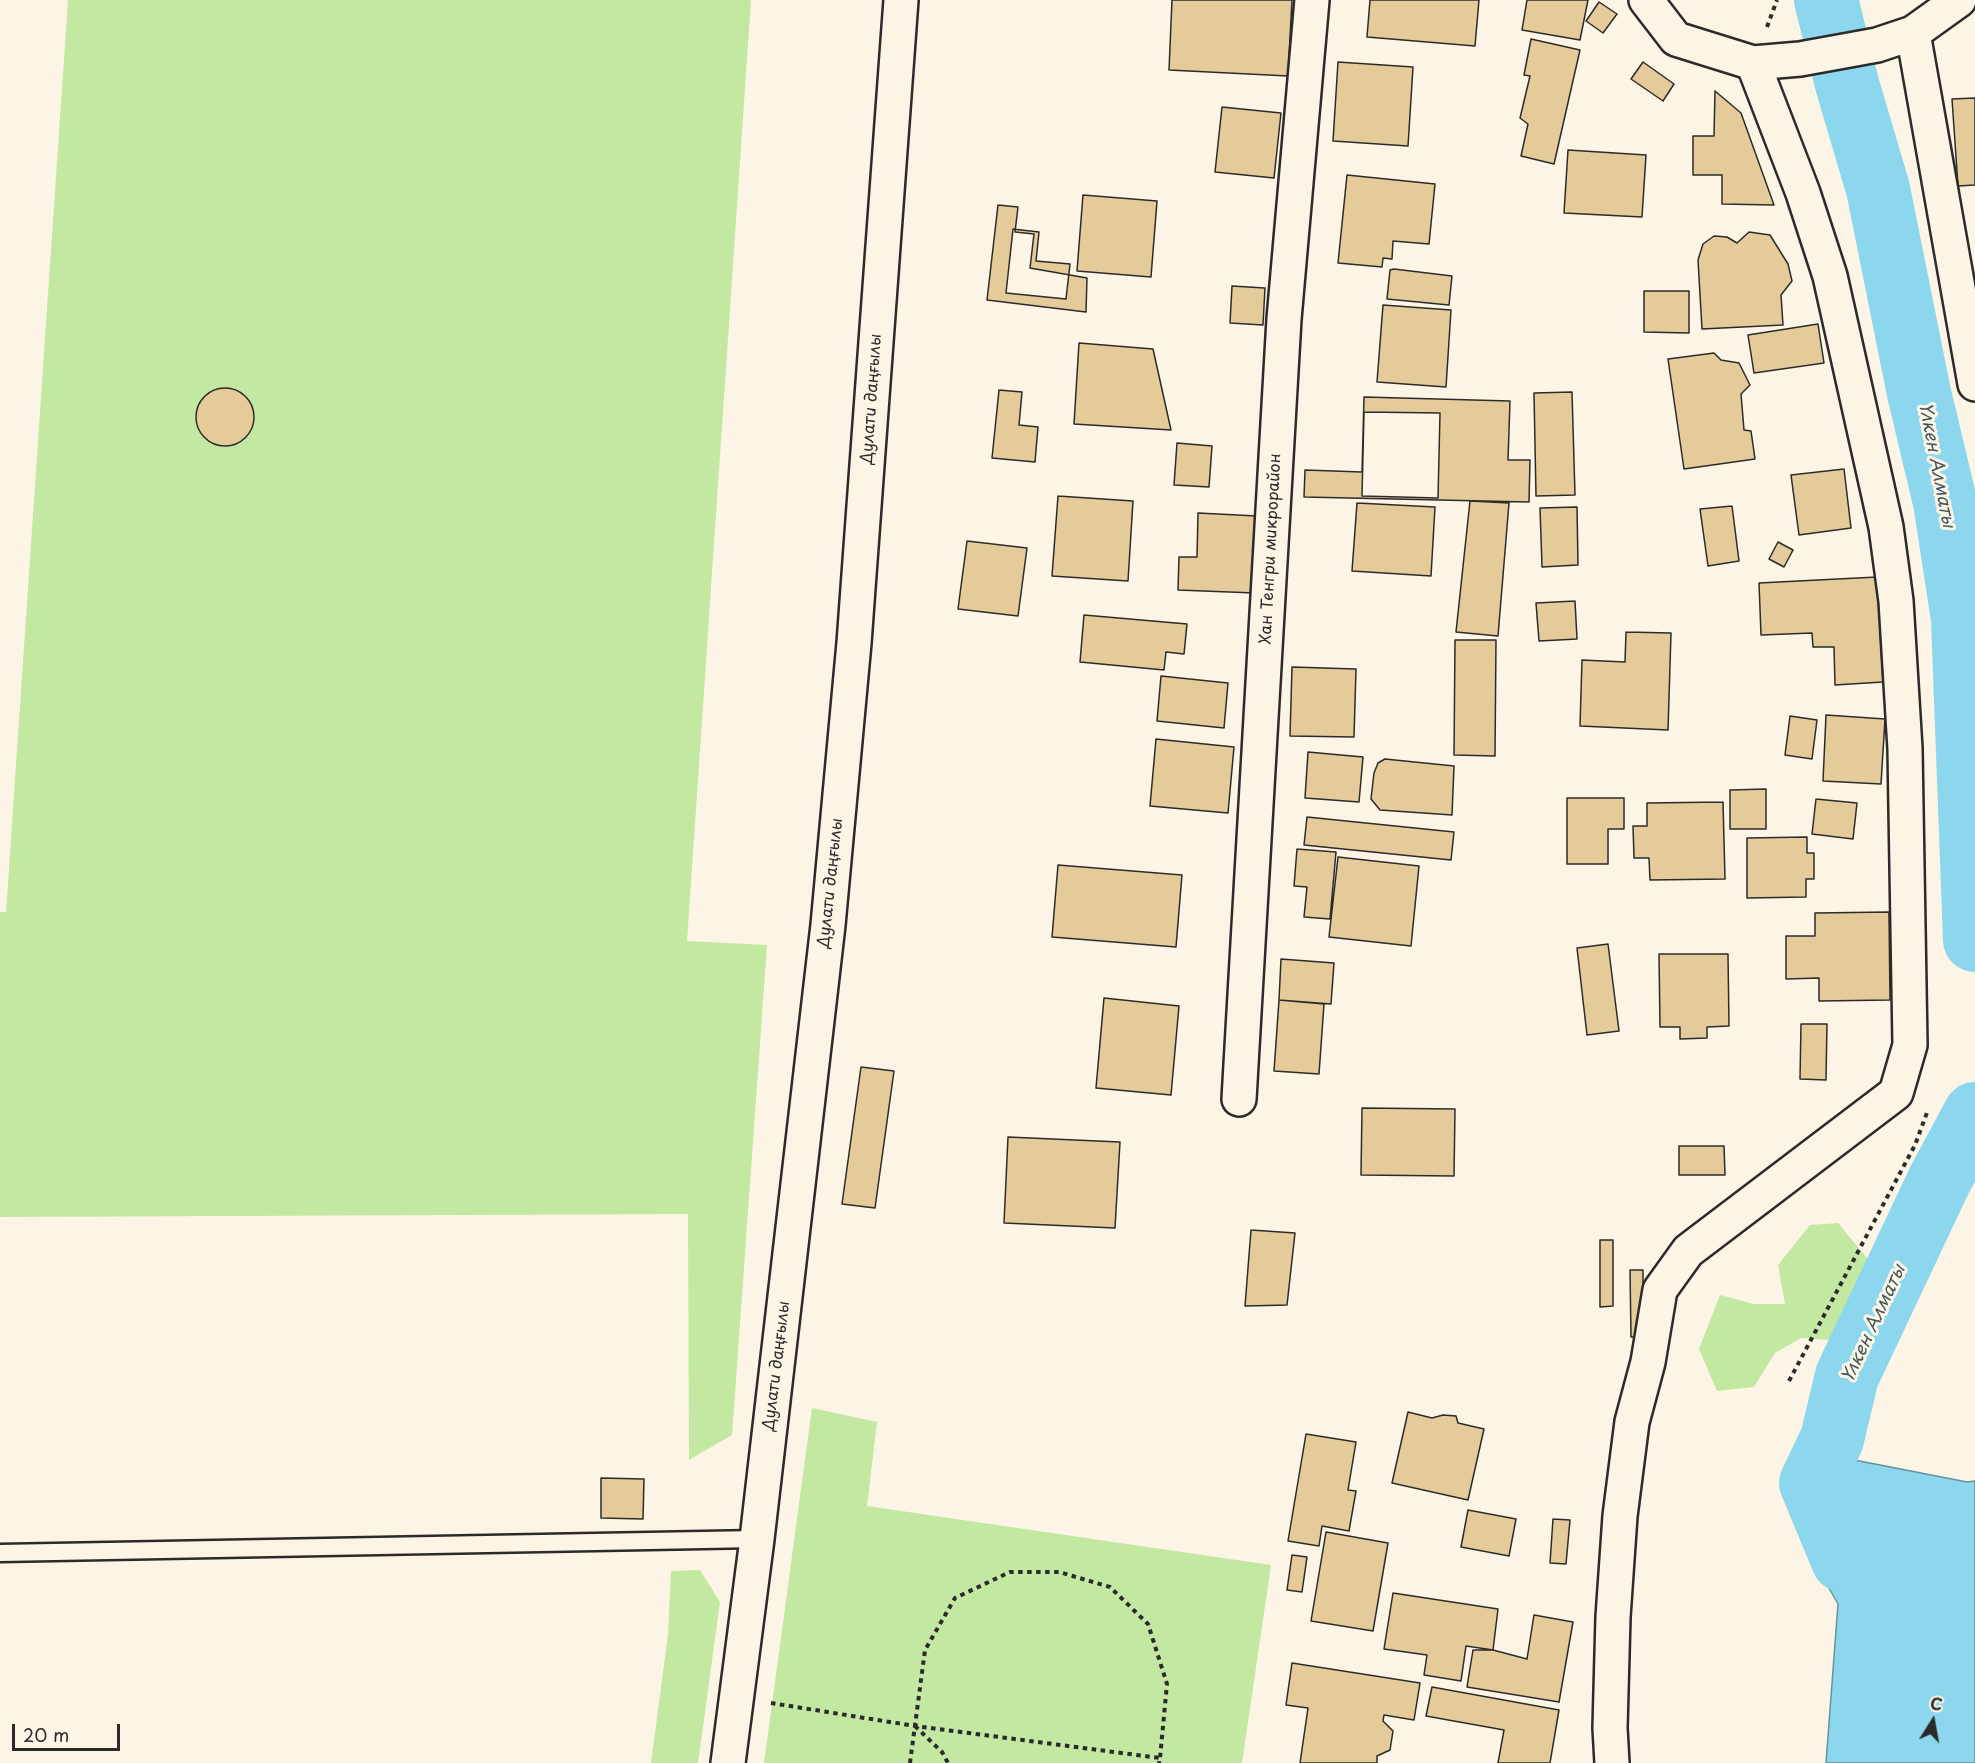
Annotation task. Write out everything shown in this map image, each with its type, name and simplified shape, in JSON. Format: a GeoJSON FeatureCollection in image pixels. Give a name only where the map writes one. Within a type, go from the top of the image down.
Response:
{"type":"FeatureCollection","features":[{"type":"Feature","properties":{"kind":"street","name":"Дулати даңғылы"},"geometry":{"type":"LineString","coordinates":[[728,1763],[758,1539],[828,925],[854,643],[901,0]]}},
{"type":"Feature","properties":{"kind":"street","name":"Хан Тенгри микрорайон"},"geometry":{"type":"LineString","coordinates":[[1239,1099],[1284,319],[1312,0]]}},
{"type":"Feature","properties":{"kind":"street"},"geometry":{"type":"LineString","coordinates":[[1646,0],[1676,39],[1753,63],[1800,59],[1876,45],[1913,33],[1959,0]]}},
{"type":"Feature","properties":{"kind":"street"},"geometry":{"type":"LineString","coordinates":[[1913,33],[1975,384]]}},
{"type":"Feature","properties":{"kind":"street"},"geometry":{"type":"LineString","coordinates":[[1612,1763],[1610,1728],[1613,1617],[1620,1516],[1632,1422],[1648,1362],[1660,1290],[1688,1251],[1896,1093],[1910,1045],[1905,749],[1896,601],[1886,527],[1830,276],[1803,193],[1753,63]]}},
{"type":"Feature","properties":{"kind":"street"},"geometry":{"type":"LineString","coordinates":[[1603,1763],[1610,1728]]}},
{"type":"Feature","properties":{"kind":"lane"},"geometry":{"type":"LineString","coordinates":[[0,1553],[758,1539]]}},
{"type":"Feature","properties":{"kind":"path"},"geometry":{"type":"LineString","coordinates":[[1789,1382],[1892,1189]]}},
{"type":"Feature","properties":{"kind":"path"},"geometry":{"type":"LineString","coordinates":[[770,1703],[915,1726],[1160,1761],[1167,1684],[1148,1624],[1110,1587],[1059,1572],[1010,1572],[955,1598],[925,1650],[915,1726],[909,1763]]}},
{"type":"Feature","properties":{"kind":"path"},"geometry":{"type":"LineString","coordinates":[[915,1726],[942,1752],[948,1763]]}},
{"type":"Feature","properties":{"kind":"green space"},"geometry":{"type":"Polygon","coordinates":[[[68,0],[751,0],[687,941],[767,945],[732,1435],[689,1460],[688,1214],[0,1217],[0,912],[6,912],[68,0]]]}},
{"type":"Feature","properties":{"kind":"green space"},"geometry":{"type":"Polygon","coordinates":[[[1838,1223],[1866,1257],[1882,1260],[1842,1353],[1829,1340],[1801,1338],[1775,1353],[1754,1387],[1717,1391],[1699,1349],[1720,1295],[1754,1304],[1785,1304],[1778,1265],[1810,1225],[1838,1223]]]}},
{"type":"Feature","properties":{"kind":"green space"},"geometry":{"type":"Polygon","coordinates":[[[812,1408],[877,1422],[867,1506],[1271,1565],[1242,1763],[764,1763],[812,1408]]]}},
{"type":"Feature","properties":{"kind":"green space"},"geometry":{"type":"Polygon","coordinates":[[[700,1570],[720,1602],[698,1763],[651,1763],[668,1635],[671,1571],[700,1570]]]}},
{"type":"Feature","properties":{"kind":"water"},"geometry":{"type":"Polygon","coordinates":[[[1834,1456],[1967,1482],[1975,1481],[1975,1763],[1826,1763],[1838,1604],[1813,1560],[1799,1482],[1829,1473],[1834,1456]]]}},
{"type":"Feature","properties":{"kind":"building"},"geometry":{"type":"Polygon","coordinates":[[[1172,0],[1292,0],[1288,76],[1169,70],[1172,0]]]}},
{"type":"Feature","properties":{"kind":"building"},"geometry":{"type":"Polygon","coordinates":[[[1370,0],[1479,0],[1475,46],[1367,37],[1370,0]]]}},
{"type":"Feature","properties":{"kind":"building"},"geometry":{"type":"Polygon","coordinates":[[[1527,0],[1588,0],[1580,40],[1522,30],[1527,0]]]}},
{"type":"Feature","properties":{"kind":"building"},"geometry":{"type":"Polygon","coordinates":[[[1599,2],[1617,14],[1603,33],[1586,21],[1599,2]]]}},
{"type":"Feature","properties":{"kind":"building"},"geometry":{"type":"Polygon","coordinates":[[[1531,39],[1580,50],[1554,164],[1521,156],[1528,124],[1520,118],[1530,76],[1524,75],[1531,39]]]}},
{"type":"Feature","properties":{"kind":"building"},"geometry":{"type":"Polygon","coordinates":[[[1338,62],[1413,67],[1408,146],[1333,141],[1338,62]]]}},
{"type":"Feature","properties":{"kind":"building"},"geometry":{"type":"Polygon","coordinates":[[[1643,62],[1674,84],[1663,101],[1631,79],[1643,62]]]}},
{"type":"Feature","properties":{"kind":"building"},"geometry":{"type":"Polygon","coordinates":[[[1715,91],[1741,113],[1774,205],[1722,204],[1722,175],[1693,175],[1693,136],[1714,136],[1715,91]]]}},
{"type":"Feature","properties":{"kind":"building"},"geometry":{"type":"Polygon","coordinates":[[[1975,98],[1975,185],[1958,186],[1952,99],[1975,98]]]}},
{"type":"Feature","properties":{"kind":"building"},"geometry":{"type":"Polygon","coordinates":[[[1222,107],[1281,113],[1274,178],[1215,172],[1222,107]]]}},
{"type":"Feature","properties":{"kind":"building"},"geometry":{"type":"Polygon","coordinates":[[[1568,150],[1646,155],[1642,217],[1564,213],[1568,150]]]}},
{"type":"Feature","properties":{"kind":"building"},"geometry":{"type":"Polygon","coordinates":[[[1347,175],[1435,184],[1429,244],[1393,241],[1392,259],[1383,258],[1382,267],[1338,263],[1347,175]]]}},
{"type":"Feature","properties":{"kind":"building"},"geometry":{"type":"Polygon","coordinates":[[[1083,195],[1157,201],[1151,277],[1077,271],[1083,195]]]}},
{"type":"Feature","properties":{"kind":"building"},"geometry":{"type":"Polygon","coordinates":[[[998,205],[1018,207],[1015,232],[1034,234],[1030,268],[1087,278],[1086,312],[987,300],[998,205]]]}},
{"type":"Feature","properties":{"kind":"building"},"geometry":{"type":"Polygon","coordinates":[[[1013,229],[1039,232],[1036,261],[1070,264],[1066,299],[1006,293],[1013,229]]]}},
{"type":"Feature","properties":{"kind":"building"},"geometry":{"type":"Polygon","coordinates":[[[1749,232],[1770,235],[1788,264],[1792,281],[1781,295],[1783,325],[1702,329],[1698,260],[1703,244],[1714,236],[1727,237],[1737,243],[1749,232]]]}},
{"type":"Feature","properties":{"kind":"building"},"geometry":{"type":"Polygon","coordinates":[[[1390,270],[1452,276],[1449,305],[1387,299],[1390,270]]]}},
{"type":"Feature","properties":{"kind":"building"},"geometry":{"type":"Polygon","coordinates":[[[1232,286],[1265,288],[1263,325],[1230,323],[1232,286]]]}},
{"type":"Feature","properties":{"kind":"building"},"geometry":{"type":"Polygon","coordinates":[[[1644,291],[1689,291],[1689,333],[1644,332],[1644,291]]]}},
{"type":"Feature","properties":{"kind":"building"},"geometry":{"type":"Polygon","coordinates":[[[1383,305],[1451,310],[1446,387],[1377,382],[1383,305]]]}},
{"type":"Feature","properties":{"kind":"building"},"geometry":{"type":"Polygon","coordinates":[[[1818,324],[1824,363],[1754,373],[1748,335],[1818,324]]]}},
{"type":"Feature","properties":{"kind":"building"},"geometry":{"type":"Polygon","coordinates":[[[1079,343],[1153,349],[1171,430],[1074,424],[1079,343]]]}},
{"type":"Feature","properties":{"kind":"building"},"geometry":{"type":"Polygon","coordinates":[[[1714,353],[1721,360],[1739,363],[1750,385],[1741,394],[1744,430],[1751,431],[1755,459],[1684,469],[1668,359],[1714,353]]]}},
{"type":"Feature","properties":{"kind":"building"},"geometry":{"type":"Polygon","coordinates":[[[225,388],[236,390],[249,401],[254,417],[252,428],[241,441],[225,446],[214,444],[201,433],[196,417],[198,406],[209,393],[225,388]]]}},
{"type":"Feature","properties":{"kind":"building"},"geometry":{"type":"Polygon","coordinates":[[[999,390],[1022,392],[1019,425],[1038,427],[1035,462],[992,458],[999,390]]]}},
{"type":"Feature","properties":{"kind":"building"},"geometry":{"type":"Polygon","coordinates":[[[1572,392],[1575,495],[1536,496],[1534,393],[1572,392]]]}},
{"type":"Feature","properties":{"kind":"building"},"geometry":{"type":"Polygon","coordinates":[[[1364,397],[1510,401],[1508,460],[1530,460],[1529,502],[1304,497],[1305,470],[1362,472],[1364,397]]]}},
{"type":"Feature","properties":{"kind":"building"},"geometry":{"type":"Polygon","coordinates":[[[1364,412],[1440,413],[1438,498],[1362,496],[1364,412]]]}},
{"type":"Feature","properties":{"kind":"building"},"geometry":{"type":"Polygon","coordinates":[[[1177,443],[1212,446],[1209,487],[1174,485],[1177,443]]]}},
{"type":"Feature","properties":{"kind":"building"},"geometry":{"type":"Polygon","coordinates":[[[1844,469],[1851,528],[1799,535],[1791,475],[1844,469]]]}},
{"type":"Feature","properties":{"kind":"building"},"geometry":{"type":"Polygon","coordinates":[[[1058,496],[1133,501],[1128,581],[1052,576],[1058,496]]]}},
{"type":"Feature","properties":{"kind":"building"},"geometry":{"type":"Polygon","coordinates":[[[1470,501],[1509,503],[1498,636],[1456,632],[1470,501]]]}},
{"type":"Feature","properties":{"kind":"building"},"geometry":{"type":"Polygon","coordinates":[[[1357,503],[1435,507],[1431,576],[1352,571],[1357,503]]]}},
{"type":"Feature","properties":{"kind":"building"},"geometry":{"type":"Polygon","coordinates":[[[1732,506],[1739,561],[1708,566],[1700,509],[1732,506]]]}},
{"type":"Feature","properties":{"kind":"building"},"geometry":{"type":"Polygon","coordinates":[[[1577,507],[1578,565],[1542,567],[1540,508],[1577,507]]]}},
{"type":"Feature","properties":{"kind":"building"},"geometry":{"type":"Polygon","coordinates":[[[1198,513],[1257,516],[1255,593],[1178,590],[1179,557],[1197,557],[1198,513]]]}},
{"type":"Feature","properties":{"kind":"building"},"geometry":{"type":"Polygon","coordinates":[[[967,541],[1027,548],[1018,616],[958,609],[967,541]]]}},
{"type":"Feature","properties":{"kind":"building"},"geometry":{"type":"Polygon","coordinates":[[[1778,542],[1793,550],[1784,567],[1769,559],[1778,542]]]}},
{"type":"Feature","properties":{"kind":"building"},"geometry":{"type":"Polygon","coordinates":[[[1877,577],[1883,682],[1835,685],[1834,647],[1813,647],[1812,633],[1761,635],[1759,583],[1877,577]]]}},
{"type":"Feature","properties":{"kind":"building"},"geometry":{"type":"Polygon","coordinates":[[[1575,601],[1577,639],[1539,641],[1536,603],[1575,601]]]}},
{"type":"Feature","properties":{"kind":"building"},"geometry":{"type":"Polygon","coordinates":[[[1084,615],[1187,624],[1184,654],[1166,652],[1164,670],[1080,662],[1084,615]]]}},
{"type":"Feature","properties":{"kind":"building"},"geometry":{"type":"Polygon","coordinates":[[[1626,632],[1671,633],[1668,730],[1580,726],[1582,660],[1625,662],[1626,632]]]}},
{"type":"Feature","properties":{"kind":"building"},"geometry":{"type":"Polygon","coordinates":[[[1455,640],[1496,640],[1495,756],[1454,755],[1455,640]]]}},
{"type":"Feature","properties":{"kind":"building"},"geometry":{"type":"Polygon","coordinates":[[[1292,667],[1356,669],[1354,737],[1290,736],[1292,667]]]}},
{"type":"Feature","properties":{"kind":"building"},"geometry":{"type":"Polygon","coordinates":[[[1161,676],[1228,683],[1224,728],[1157,721],[1161,676]]]}},
{"type":"Feature","properties":{"kind":"building"},"geometry":{"type":"Polygon","coordinates":[[[1826,715],[1885,719],[1881,784],[1823,781],[1826,715]]]}},
{"type":"Feature","properties":{"kind":"building"},"geometry":{"type":"Polygon","coordinates":[[[1790,716],[1817,720],[1812,759],[1785,755],[1790,716]]]}},
{"type":"Feature","properties":{"kind":"building"},"geometry":{"type":"Polygon","coordinates":[[[1156,739],[1234,747],[1228,813],[1150,806],[1156,739]]]}},
{"type":"Feature","properties":{"kind":"building"},"geometry":{"type":"Polygon","coordinates":[[[1308,752],[1363,757],[1359,802],[1305,798],[1308,752]]]}},
{"type":"Feature","properties":{"kind":"building"},"geometry":{"type":"Polygon","coordinates":[[[1385,759],[1454,766],[1452,815],[1380,810],[1371,799],[1374,773],[1378,763],[1385,759]]]}},
{"type":"Feature","properties":{"kind":"building"},"geometry":{"type":"Polygon","coordinates":[[[1766,789],[1766,829],[1730,829],[1730,790],[1766,789]]]}},
{"type":"Feature","properties":{"kind":"building"},"geometry":{"type":"Polygon","coordinates":[[[1567,798],[1624,798],[1624,829],[1608,829],[1608,864],[1567,864],[1567,798]]]}},
{"type":"Feature","properties":{"kind":"building"},"geometry":{"type":"Polygon","coordinates":[[[1816,799],[1857,803],[1853,839],[1812,834],[1816,799]]]}},
{"type":"Feature","properties":{"kind":"building"},"geometry":{"type":"Polygon","coordinates":[[[1723,802],[1725,879],[1650,880],[1649,858],[1634,858],[1633,826],[1647,826],[1647,803],[1723,802]]]}},
{"type":"Feature","properties":{"kind":"building"},"geometry":{"type":"Polygon","coordinates":[[[1307,817],[1454,832],[1451,860],[1304,845],[1307,817]]]}},
{"type":"Feature","properties":{"kind":"building"},"geometry":{"type":"Polygon","coordinates":[[[1807,837],[1807,853],[1814,853],[1814,879],[1806,879],[1806,897],[1747,898],[1747,838],[1807,837]]]}},
{"type":"Feature","properties":{"kind":"building"},"geometry":{"type":"Polygon","coordinates":[[[1297,849],[1336,852],[1330,919],[1304,917],[1307,887],[1294,886],[1297,849]]]}},
{"type":"Feature","properties":{"kind":"building"},"geometry":{"type":"Polygon","coordinates":[[[1338,857],[1419,866],[1411,946],[1329,937],[1338,857]]]}},
{"type":"Feature","properties":{"kind":"building"},"geometry":{"type":"Polygon","coordinates":[[[1058,865],[1182,875],[1176,947],[1052,937],[1058,865]]]}},
{"type":"Feature","properties":{"kind":"building"},"geometry":{"type":"Polygon","coordinates":[[[1889,912],[1890,1000],[1819,1001],[1819,978],[1786,979],[1786,936],[1815,936],[1815,913],[1889,912]]]}},
{"type":"Feature","properties":{"kind":"building"},"geometry":{"type":"Polygon","coordinates":[[[1608,944],[1619,1031],[1587,1035],[1577,948],[1608,944]]]}},
{"type":"Feature","properties":{"kind":"building"},"geometry":{"type":"Polygon","coordinates":[[[1659,954],[1728,954],[1729,1026],[1707,1027],[1707,1038],[1680,1039],[1680,1027],[1660,1027],[1659,954]]]}},
{"type":"Feature","properties":{"kind":"building"},"geometry":{"type":"Polygon","coordinates":[[[1281,959],[1334,963],[1331,1004],[1279,1000],[1281,959]]]}},
{"type":"Feature","properties":{"kind":"building"},"geometry":{"type":"Polygon","coordinates":[[[1104,998],[1179,1006],[1171,1095],[1096,1088],[1104,998]]]}},
{"type":"Feature","properties":{"kind":"building"},"geometry":{"type":"Polygon","coordinates":[[[1279,1000],[1324,1004],[1319,1074],[1274,1071],[1279,1000]]]}},
{"type":"Feature","properties":{"kind":"building"},"geometry":{"type":"Polygon","coordinates":[[[1801,1024],[1827,1024],[1826,1080],[1800,1079],[1801,1024]]]}},
{"type":"Feature","properties":{"kind":"building"},"geometry":{"type":"Polygon","coordinates":[[[861,1067],[894,1071],[875,1208],[842,1204],[861,1067]]]}},
{"type":"Feature","properties":{"kind":"building"},"geometry":{"type":"Polygon","coordinates":[[[1362,1108],[1455,1109],[1454,1176],[1361,1175],[1362,1108]]]}},
{"type":"Feature","properties":{"kind":"building"},"geometry":{"type":"Polygon","coordinates":[[[1008,1137],[1120,1142],[1115,1228],[1004,1223],[1008,1137]]]}},
{"type":"Feature","properties":{"kind":"building"},"geometry":{"type":"Polygon","coordinates":[[[1679,1146],[1724,1146],[1725,1175],[1679,1175],[1679,1146]]]}},
{"type":"Feature","properties":{"kind":"building"},"geometry":{"type":"Polygon","coordinates":[[[1251,1230],[1295,1233],[1287,1305],[1245,1306],[1251,1230]]]}},
{"type":"Feature","properties":{"kind":"building"},"geometry":{"type":"Polygon","coordinates":[[[1600,1240],[1613,1240],[1613,1306],[1600,1307],[1600,1240]]]}},
{"type":"Feature","properties":{"kind":"building"},"geometry":{"type":"Polygon","coordinates":[[[1630,1270],[1643,1270],[1643,1337],[1631,1337],[1630,1270]]]}},
{"type":"Feature","properties":{"kind":"building"},"geometry":{"type":"Polygon","coordinates":[[[1408,1412],[1432,1418],[1443,1415],[1456,1416],[1458,1423],[1484,1429],[1468,1500],[1392,1483],[1408,1412]]]}},
{"type":"Feature","properties":{"kind":"building"},"geometry":{"type":"Polygon","coordinates":[[[1306,1434],[1356,1442],[1348,1490],[1356,1491],[1349,1531],[1322,1526],[1319,1546],[1288,1541],[1306,1434]]]}},
{"type":"Feature","properties":{"kind":"building"},"geometry":{"type":"Polygon","coordinates":[[[601,1478],[644,1479],[643,1519],[601,1518],[601,1478]]]}},
{"type":"Feature","properties":{"kind":"building"},"geometry":{"type":"Polygon","coordinates":[[[1468,1510],[1516,1519],[1509,1556],[1461,1547],[1468,1510]]]}},
{"type":"Feature","properties":{"kind":"building"},"geometry":{"type":"Polygon","coordinates":[[[1553,1519],[1570,1520],[1566,1564],[1550,1563],[1553,1519]]]}},
{"type":"Feature","properties":{"kind":"building"},"geometry":{"type":"Polygon","coordinates":[[[1326,1532],[1388,1543],[1373,1631],[1311,1621],[1326,1532]]]}},
{"type":"Feature","properties":{"kind":"building"},"geometry":{"type":"Polygon","coordinates":[[[1292,1555],[1307,1557],[1302,1592],[1287,1590],[1292,1555]]]}},
{"type":"Feature","properties":{"kind":"building"},"geometry":{"type":"Polygon","coordinates":[[[1393,1593],[1498,1609],[1493,1650],[1466,1646],[1461,1681],[1424,1675],[1427,1655],[1384,1649],[1393,1593]]]}},
{"type":"Feature","properties":{"kind":"building"},"geometry":{"type":"Polygon","coordinates":[[[1534,1615],[1573,1622],[1559,1702],[1467,1687],[1473,1650],[1493,1650],[1527,1659],[1534,1615]]]}},
{"type":"Feature","properties":{"kind":"building"},"geometry":{"type":"Polygon","coordinates":[[[1292,1663],[1420,1683],[1414,1720],[1384,1715],[1383,1721],[1393,1731],[1390,1750],[1377,1756],[1377,1763],[1300,1763],[1308,1708],[1286,1705],[1292,1663]]]}},
{"type":"Feature","properties":{"kind":"building"},"geometry":{"type":"Polygon","coordinates":[[[1432,1687],[1559,1710],[1550,1763],[1498,1763],[1504,1730],[1426,1716],[1432,1687]]]}},
{"type":"Feature","properties":{"kind":"waterway","name":"Үлкен Алматы"},"geometry":{"type":"LineString","coordinates":[[1826,0],[1847,84],[1878,189],[1919,393],[1945,502],[1963,619],[1975,940]]}},
{"type":"Feature","properties":{"kind":"waterway","name":"Үлкен Алматы"},"geometry":{"type":"LineString","coordinates":[[1843,1560],[1811,1483],[1832,1439],[1847,1376],[1939,1181],[1975,1114]]}}]}
